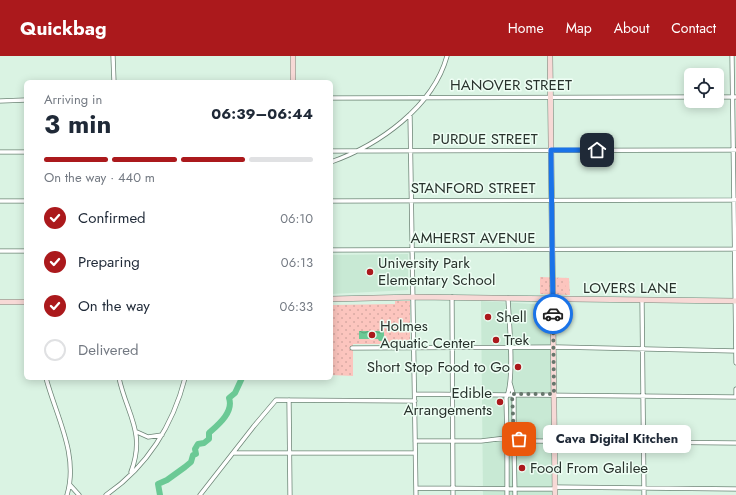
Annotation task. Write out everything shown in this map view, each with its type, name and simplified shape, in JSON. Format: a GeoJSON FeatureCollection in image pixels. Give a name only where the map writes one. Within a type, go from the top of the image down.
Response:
{"type":"FeatureCollection","features":[{"type":"Feature","properties":{"kind":"street"},"geometry":{"type":"LineString","coordinates":[[113,56],[114,80]]}},
{"type":"Feature","properties":{"kind":"street"},"geometry":{"type":"LineString","coordinates":[[293,56],[293,80]]}},
{"type":"Feature","properties":{"kind":"street"},"geometry":{"type":"LineString","coordinates":[[333,161],[356,151],[381,136],[410,114],[426,98],[438,79],[447,56]]}},
{"type":"Feature","properties":{"kind":"street"},"geometry":{"type":"LineString","coordinates":[[550,56],[555,495]]}},
{"type":"Feature","properties":{"kind":"street"},"geometry":{"type":"LineString","coordinates":[[732,56],[735,150],[736,363]]}},
{"type":"Feature","properties":{"kind":"street","name":"HANOVER STREET"},"geometry":{"type":"LineString","coordinates":[[333,98],[684,97]]}},
{"type":"Feature","properties":{"kind":"street"},"geometry":{"type":"LineString","coordinates":[[0,101],[24,100]]}},
{"type":"Feature","properties":{"kind":"street"},"geometry":{"type":"LineString","coordinates":[[410,114],[416,495]]}},
{"type":"Feature","properties":{"kind":"street","name":"PURDUE STREET"},"geometry":{"type":"LineString","coordinates":[[333,151],[735,150]]}},
{"type":"Feature","properties":{"kind":"street"},"geometry":{"type":"LineString","coordinates":[[0,152],[24,152]]}},
{"type":"Feature","properties":{"kind":"street","name":"STANFORD STREET"},"geometry":{"type":"LineString","coordinates":[[333,201],[735,200]]}},
{"type":"Feature","properties":{"kind":"street"},"geometry":{"type":"LineString","coordinates":[[0,201],[24,201]]}},
{"type":"Feature","properties":{"kind":"street","name":"AMHERST AVENUE"},"geometry":{"type":"LineString","coordinates":[[333,250],[735,249]]}},
{"type":"Feature","properties":{"kind":"street"},"geometry":{"type":"LineString","coordinates":[[0,251],[24,251]]}},
{"type":"Feature","properties":{"kind":"street"},"geometry":{"type":"LineString","coordinates":[[452,297],[453,495]]}},
{"type":"Feature","properties":{"kind":"street","name":"LOVERS LANE"},"geometry":{"type":"LineString","coordinates":[[333,299],[452,297],[553,300],[735,301]]}},
{"type":"Feature","properties":{"kind":"street"},"geometry":{"type":"LineString","coordinates":[[508,298],[510,394],[515,437],[515,495]]}},
{"type":"Feature","properties":{"kind":"street"},"geometry":{"type":"LineString","coordinates":[[642,300],[644,495]]}},
{"type":"Feature","properties":{"kind":"street"},"geometry":{"type":"LineString","coordinates":[[0,302],[24,302]]}},
{"type":"Feature","properties":{"kind":"street"},"geometry":{"type":"LineString","coordinates":[[352,348],[509,347],[736,351]]}},
{"type":"Feature","properties":{"kind":"street"},"geometry":{"type":"LineString","coordinates":[[47,380],[64,434],[69,459],[70,485],[67,495]]}},
{"type":"Feature","properties":{"kind":"street"},"geometry":{"type":"LineString","coordinates":[[120,380],[137,432],[136,456],[130,475]]}},
{"type":"Feature","properties":{"kind":"street"},"geometry":{"type":"LineString","coordinates":[[106,495],[130,475],[142,462],[162,435],[178,404],[184,380]]}},
{"type":"Feature","properties":{"kind":"street"},"geometry":{"type":"LineString","coordinates":[[415,394],[736,396],[736,389]]}},
{"type":"Feature","properties":{"kind":"street"},"geometry":{"type":"LineString","coordinates":[[507,495],[506,398],[510,394]]}},
{"type":"Feature","properties":{"kind":"street"},"geometry":{"type":"LineString","coordinates":[[289,400],[290,495]]}},
{"type":"Feature","properties":{"kind":"street"},"geometry":{"type":"LineString","coordinates":[[200,495],[274,401],[415,401]]}},
{"type":"Feature","properties":{"kind":"street"},"geometry":{"type":"LineString","coordinates":[[137,432],[148,437],[162,435]]}},
{"type":"Feature","properties":{"kind":"street"},"geometry":{"type":"LineString","coordinates":[[415,441],[497,440],[510,435],[524,441]]}},
{"type":"Feature","properties":{"kind":"street"},"geometry":{"type":"LineString","coordinates":[[497,440],[506,444],[515,444],[524,441],[736,443]]}},
{"type":"Feature","properties":{"kind":"street"},"geometry":{"type":"LineString","coordinates":[[233,453],[415,453]]}},
{"type":"Feature","properties":{"kind":"street"},"geometry":{"type":"LineString","coordinates":[[70,485],[79,495]]}},
{"type":"Feature","properties":{"kind":"street"},"geometry":{"type":"LineString","coordinates":[[416,488],[736,489]]}},
{"type":"Feature","properties":{"kind":"shaded area","name":"University Park Elementary School"},"geometry":{"type":"Polygon","coordinates":[[[408,254],[408,290],[333,294],[333,255],[408,254]]]}},
{"type":"Feature","properties":{"kind":"shaded area"},"geometry":{"type":"Polygon","coordinates":[[[540,277],[569,278],[570,295],[540,294],[540,277]]]}},
{"type":"Feature","properties":{"kind":"shaded area"},"geometry":{"type":"Polygon","coordinates":[[[558,278],[569,278],[569,295],[566,294],[565,281],[558,280],[558,278]]]}},
{"type":"Feature","properties":{"kind":"shaded area"},"geometry":{"type":"Polygon","coordinates":[[[395,301],[410,301],[410,344],[353,344],[353,376],[333,375],[333,305],[395,304],[395,301]]]}},
{"type":"Feature","properties":{"kind":"shaded area"},"geometry":{"type":"Polygon","coordinates":[[[481,301],[549,305],[551,344],[552,495],[483,495],[481,301]]]}},
{"type":"Feature","properties":{"kind":"shaded area"},"geometry":{"type":"Polygon","coordinates":[[[392,323],[398,323],[398,335],[393,335],[392,323]]]}},
{"type":"Feature","properties":{"kind":"shaded area"},"geometry":{"type":"Polygon","coordinates":[[[400,323],[406,323],[406,335],[401,335],[400,323]]]}},
{"type":"Feature","properties":{"kind":"water","name":"Holmes Aquatic Center"},"geometry":{"type":"Polygon","coordinates":[[[359,331],[384,331],[384,341],[379,341],[378,339],[359,339],[359,331]]]}},
{"type":"Feature","properties":{"kind":"waterway"},"geometry":{"type":"LineString","coordinates":[[160,495],[158,484],[167,480],[191,462],[193,455],[196,454],[195,449],[198,444],[204,443],[209,439],[209,433],[224,418],[229,408],[229,398],[235,393],[241,380]]}},
{"type":"Feature","properties":{"kind":"way so far"},"geometry":{"type":"LineString","coordinates":[[519,439],[514,437],[514,397],[512,394],[554,394],[553,314]]}},
{"type":"Feature","properties":{"kind":"place","name":"University Park Elementary School"},"geometry":{"type":"Point","coordinates":[370,272]}},
{"type":"Feature","properties":{"kind":"place","name":"Shell"},"geometry":{"type":"Point","coordinates":[488,317]}},
{"type":"Feature","properties":{"kind":"place","name":"Holmes Aquatic Center"},"geometry":{"type":"Point","coordinates":[372,335]}},
{"type":"Feature","properties":{"kind":"place","name":"Trek"},"geometry":{"type":"Point","coordinates":[496,340]}},
{"type":"Feature","properties":{"kind":"place","name":"Short Stop Food to Go"},"geometry":{"type":"Point","coordinates":[518,367]}},
{"type":"Feature","properties":{"kind":"place","name":"Edible Arrangements"},"geometry":{"type":"Point","coordinates":[500,402]}},
{"type":"Feature","properties":{"kind":"place","name":"Cava Digital Kitchen"},"geometry":{"type":"Point","coordinates":[519,439]}},
{"type":"Feature","properties":{"kind":"place","name":"Food From Galilee"},"geometry":{"type":"Point","coordinates":[522,468]}},
{"type":"Feature","properties":{"kind":"route"},"geometry":{"type":"LineString","coordinates":[[553,314],[551,150],[597,150]]}}]}
